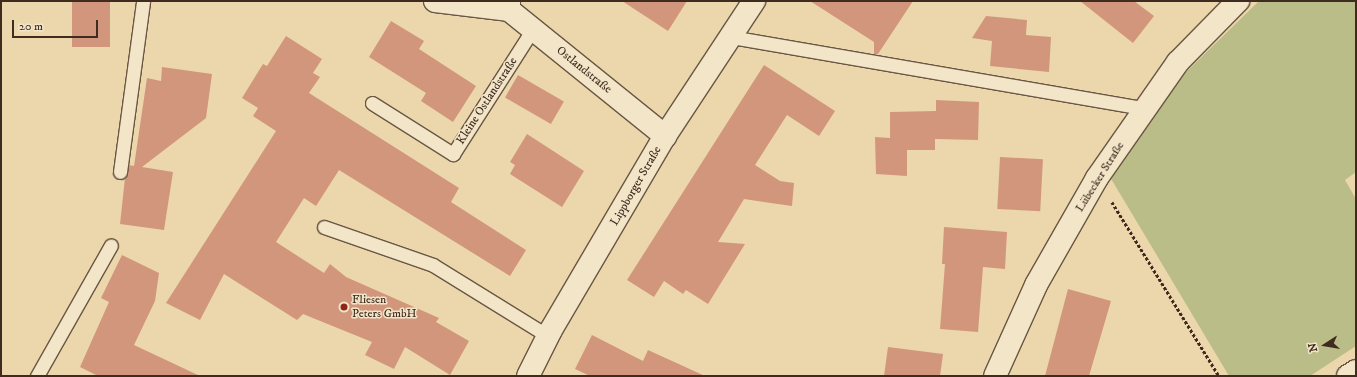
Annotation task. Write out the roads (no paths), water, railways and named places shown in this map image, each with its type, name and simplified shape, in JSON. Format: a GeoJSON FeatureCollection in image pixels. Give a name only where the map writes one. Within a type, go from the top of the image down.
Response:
{"type":"FeatureCollection","features":[{"type":"Feature","properties":{"kind":"street"},"geometry":{"type":"LineString","coordinates":[[435,1],[509,5]]}},
{"type":"Feature","properties":{"kind":"street","name":"Lippborger Straße"},"geometry":{"type":"LineString","coordinates":[[528,376],[548,336],[666,136],[754,1]]}},
{"type":"Feature","properties":{"kind":"street","name":"Lübecker Straße"},"geometry":{"type":"LineString","coordinates":[[995,376],[1036,285],[1098,178],[1144,108],[1178,62],[1238,1]]}},
{"type":"Feature","properties":{"kind":"street","name":"Ostlandstraße"},"geometry":{"type":"LineString","coordinates":[[509,5],[533,29],[666,136]]}},
{"type":"Feature","properties":{"kind":"street"},"geometry":{"type":"LineString","coordinates":[[1348,376],[1356,371]]}},
{"type":"Feature","properties":{"kind":"lane"},"geometry":{"type":"LineString","coordinates":[[120,172],[143,1]]}},
{"type":"Feature","properties":{"kind":"lane","name":"Kleine Ostlandstraße"},"geometry":{"type":"LineString","coordinates":[[372,103],[454,154],[533,29]]}},
{"type":"Feature","properties":{"kind":"lane"},"geometry":{"type":"LineString","coordinates":[[731,37],[1144,108]]}},
{"type":"Feature","properties":{"kind":"lane"},"geometry":{"type":"LineString","coordinates":[[324,227],[433,265],[548,336]]}},
{"type":"Feature","properties":{"kind":"lane"},"geometry":{"type":"LineString","coordinates":[[37,376],[111,245]]}},
{"type":"Feature","properties":{"kind":"place","name":"Fliesen Peters GmbH"},"geometry":{"type":"Point","coordinates":[344,307]}}]}
